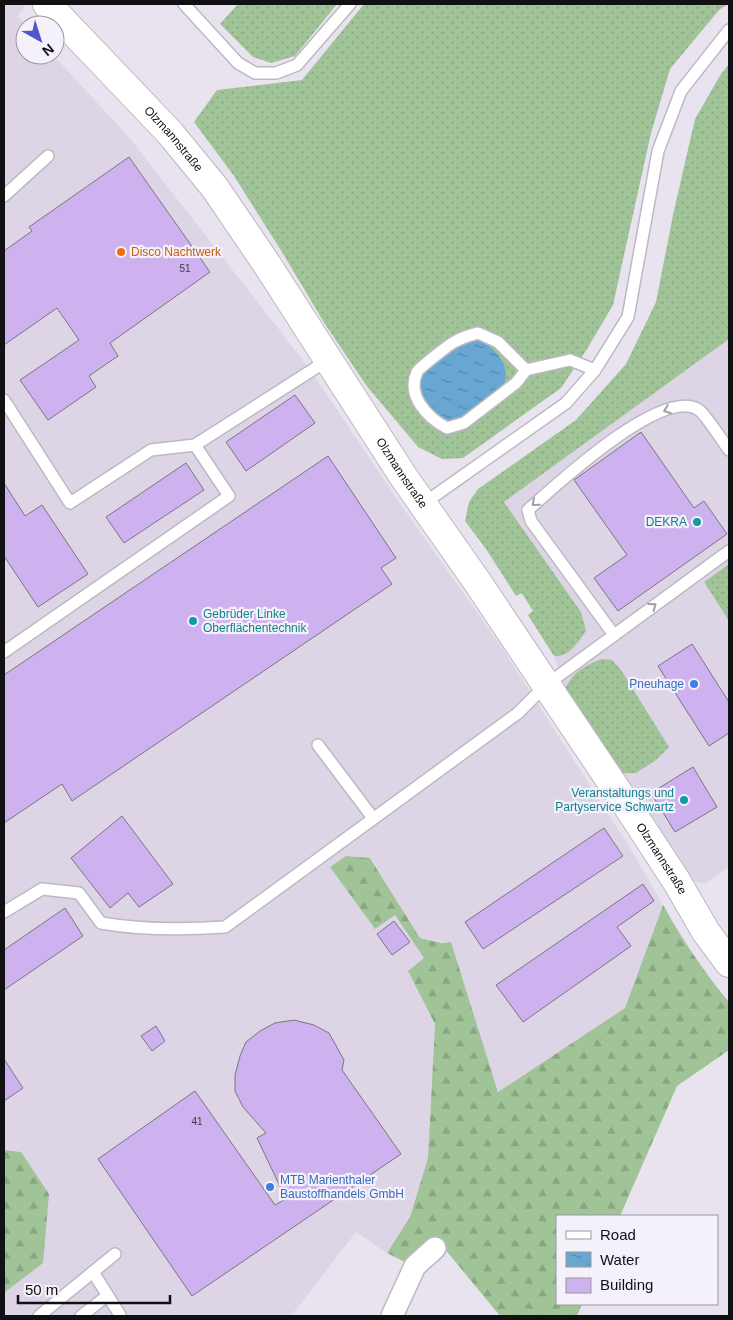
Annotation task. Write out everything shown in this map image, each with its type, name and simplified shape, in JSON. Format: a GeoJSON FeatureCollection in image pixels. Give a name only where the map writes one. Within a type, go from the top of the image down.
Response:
{"type":"FeatureCollection","features":[{"type":"Feature","properties":{"kind":"main road","name":"Olzmannstraße"},"geometry":{"type":"LineString","coordinates":[[47,4],[170,133],[196,163],[266,263],[423,504],[657,850],[706,932],[729,963]]}},
{"type":"Feature","properties":{"kind":"street"},"geometry":{"type":"LineString","coordinates":[[392,1316],[415,1266],[435,1248]]}},
{"type":"Feature","properties":{"kind":"lane"},"geometry":{"type":"LineString","coordinates":[[184,4],[238,63],[255,73],[276,74],[297,65],[350,4]]}},
{"type":"Feature","properties":{"kind":"lane"},"geometry":{"type":"LineString","coordinates":[[423,504],[566,403],[595,370],[628,317],[658,151],[680,91],[729,30]]}},
{"type":"Feature","properties":{"kind":"lane"},"geometry":{"type":"LineString","coordinates":[[4,196],[48,156]]}},
{"type":"Feature","properties":{"kind":"lane"},"geometry":{"type":"LineString","coordinates":[[526,370],[498,342],[478,333],[456,341],[418,371],[414,386],[421,407],[434,422],[447,428],[464,423],[516,383],[526,370],[570,360],[595,370]]}},
{"type":"Feature","properties":{"kind":"lane"},"geometry":{"type":"LineString","coordinates":[[4,400],[70,504],[151,450],[195,445],[328,360]]}},
{"type":"Feature","properties":{"kind":"lane"},"geometry":{"type":"LineString","coordinates":[[614,635],[531,522],[528,510],[607,444],[650,416],[680,405],[699,410],[729,450]]}},
{"type":"Feature","properties":{"kind":"lane"},"geometry":{"type":"LineString","coordinates":[[4,652],[229,496],[195,445]]}},
{"type":"Feature","properties":{"kind":"lane"},"geometry":{"type":"LineString","coordinates":[[4,912],[42,889],[79,893],[101,923],[137,928],[190,930],[225,927],[518,712],[546,685],[729,551]]}},
{"type":"Feature","properties":{"kind":"lane"},"geometry":{"type":"LineString","coordinates":[[318,745],[373,818]]}},
{"type":"Feature","properties":{"kind":"lane"},"geometry":{"type":"LineString","coordinates":[[39,1316],[115,1254]]}},
{"type":"Feature","properties":{"kind":"lane"},"geometry":{"type":"LineString","coordinates":[[92,1272],[120,1315]]}},
{"type":"Feature","properties":{"kind":"lane"},"geometry":{"type":"LineString","coordinates":[[82,1316],[108,1296]]}},
{"type":"Feature","properties":{"kind":"shaded area"},"geometry":{"type":"Polygon","coordinates":[[[4,4],[26,4],[19,15],[15,15],[15,65],[62,65],[128,136],[309,368],[401,505],[501,646],[630,848],[663,905],[625,1008],[498,1092],[451,943],[420,938],[371,858],[346,856],[330,867],[374,928],[395,915],[425,958],[408,971],[435,1024],[428,1158],[410,1217],[387,1253],[356,1232],[291,1316],[4,1316],[4,1293],[43,1263],[21,1152],[4,1150],[4,4]]]}},
{"type":"Feature","properties":{"kind":"shaded area"},"geometry":{"type":"Polygon","coordinates":[[[729,339],[729,564],[704,582],[729,621],[729,867],[705,884],[691,880],[569,699],[554,656],[558,656],[581,612],[504,502],[729,339]]]}},
{"type":"Feature","properties":{"kind":"green space"},"geometry":{"type":"Polygon","coordinates":[[[238,4],[337,4],[295,56],[271,63],[253,57],[220,24],[238,4]]]}},
{"type":"Feature","properties":{"kind":"green space"},"geometry":{"type":"Polygon","coordinates":[[[364,4],[728,4],[719,10],[670,69],[651,133],[613,305],[561,388],[463,458],[442,459],[418,447],[366,385],[325,324],[234,176],[194,122],[217,90],[302,80],[364,4]]]}},
{"type":"Feature","properties":{"kind":"green space"},"geometry":{"type":"Polygon","coordinates":[[[729,64],[729,339],[504,502],[581,612],[586,631],[577,644],[569,651],[560,656],[554,656],[528,615],[533,611],[522,593],[516,596],[486,549],[465,521],[469,502],[478,489],[576,420],[626,364],[656,302],[673,215],[695,119],[721,74],[729,64]]]}},
{"type":"Feature","properties":{"kind":"green space"},"geometry":{"type":"Polygon","coordinates":[[[729,564],[729,621],[704,582],[729,564]]]}},
{"type":"Feature","properties":{"kind":"green space"},"geometry":{"type":"Polygon","coordinates":[[[601,659],[612,660],[621,670],[669,747],[656,760],[636,773],[621,773],[569,699],[566,687],[573,677],[585,667],[601,659]]]}},
{"type":"Feature","properties":{"kind":"green space"},"geometry":{"type":"Polygon","coordinates":[[[346,856],[370,858],[420,938],[442,943],[451,942],[498,1092],[625,1008],[663,905],[694,955],[729,1002],[729,1050],[677,1086],[620,1215],[556,1215],[556,1305],[582,1305],[577,1316],[500,1316],[435,1237],[407,1263],[387,1253],[410,1217],[428,1158],[435,1024],[408,971],[424,958],[395,915],[375,929],[330,867],[346,856]]]}},
{"type":"Feature","properties":{"kind":"green space"},"geometry":{"type":"Polygon","coordinates":[[[4,1150],[21,1152],[49,1194],[43,1263],[4,1293],[4,1150]]]}},
{"type":"Feature","properties":{"kind":"water"},"geometry":{"type":"Polygon","coordinates":[[[481,340],[498,354],[505,367],[505,381],[501,388],[465,416],[447,420],[437,416],[422,396],[419,387],[423,376],[434,364],[449,353],[466,344],[481,340]]]}},
{"type":"Feature","properties":{"kind":"building","name":"Disco Nachtwerk"},"geometry":{"type":"Polygon","coordinates":[[[129,157],[210,272],[110,343],[118,356],[89,376],[96,387],[48,420],[20,380],[79,340],[57,308],[4,345],[4,251],[32,231],[29,227],[129,157]]]}},
{"type":"Feature","properties":{"kind":"building"},"geometry":{"type":"Polygon","coordinates":[[[295,395],[315,423],[246,471],[226,442],[295,395]]]}},
{"type":"Feature","properties":{"kind":"building","name":"DEKRA"},"geometry":{"type":"Polygon","coordinates":[[[641,432],[694,508],[704,501],[727,534],[618,611],[594,578],[627,555],[574,480],[641,432]]]}},
{"type":"Feature","properties":{"kind":"building","name":"Gebrüder Linke Oberflächentechnik"},"geometry":{"type":"Polygon","coordinates":[[[328,456],[396,558],[381,568],[392,584],[72,801],[62,784],[4,823],[4,675],[328,456]]]}},
{"type":"Feature","properties":{"kind":"building"},"geometry":{"type":"Polygon","coordinates":[[[186,463],[204,490],[124,543],[106,517],[186,463]]]}},
{"type":"Feature","properties":{"kind":"building"},"geometry":{"type":"Polygon","coordinates":[[[4,483],[25,516],[42,505],[88,574],[38,607],[4,556],[4,483]]]}},
{"type":"Feature","properties":{"kind":"building","name":"Pneuhage"},"geometry":{"type":"Polygon","coordinates":[[[692,644],[729,702],[729,733],[709,746],[658,666],[692,644]]]}},
{"type":"Feature","properties":{"kind":"building","name":"Veranstaltungs und Partyservice Schwartz"},"geometry":{"type":"Polygon","coordinates":[[[693,767],[717,807],[675,832],[651,793],[693,767]]]}},
{"type":"Feature","properties":{"kind":"building"},"geometry":{"type":"Polygon","coordinates":[[[122,816],[173,884],[139,907],[128,893],[110,908],[71,858],[122,816]]]}},
{"type":"Feature","properties":{"kind":"building"},"geometry":{"type":"Polygon","coordinates":[[[604,828],[623,856],[483,949],[465,922],[604,828]]]}},
{"type":"Feature","properties":{"kind":"building"},"geometry":{"type":"Polygon","coordinates":[[[643,884],[654,901],[617,927],[631,946],[523,1022],[496,985],[643,884]]]}},
{"type":"Feature","properties":{"kind":"building"},"geometry":{"type":"Polygon","coordinates":[[[65,908],[83,936],[4,990],[4,950],[65,908]]]}},
{"type":"Feature","properties":{"kind":"building"},"geometry":{"type":"Polygon","coordinates":[[[394,921],[410,942],[392,955],[377,934],[394,921]]]}},
{"type":"Feature","properties":{"kind":"building","name":"MTB Marienthaler Baustoffhandels GmbH"},"geometry":{"type":"Polygon","coordinates":[[[294,1020],[314,1025],[329,1033],[344,1060],[342,1070],[401,1154],[192,1296],[98,1159],[195,1091],[275,1205],[286,1199],[257,1138],[266,1133],[243,1107],[235,1091],[235,1075],[246,1042],[260,1031],[275,1023],[294,1020]]]}},
{"type":"Feature","properties":{"kind":"building"},"geometry":{"type":"Polygon","coordinates":[[[156,1026],[165,1041],[152,1051],[141,1036],[156,1026]]]}},
{"type":"Feature","properties":{"kind":"building"},"geometry":{"type":"Polygon","coordinates":[[[4,1059],[23,1088],[4,1101],[4,1059]]]}},
{"type":"Feature","properties":{"kind":"place","name":"Disco Nachtwerk"},"geometry":{"type":"Point","coordinates":[121,252]}},
{"type":"Feature","properties":{"kind":"place","name":"DEKRA"},"geometry":{"type":"Point","coordinates":[697,522]}},
{"type":"Feature","properties":{"kind":"place","name":"Gebrüder Linke Oberflächentechnik"},"geometry":{"type":"Point","coordinates":[193,621]}},
{"type":"Feature","properties":{"kind":"place","name":"Pneuhage"},"geometry":{"type":"Point","coordinates":[694,684]}},
{"type":"Feature","properties":{"kind":"place","name":"Veranstaltungs und Partyservice Schwartz"},"geometry":{"type":"Point","coordinates":[684,800]}},
{"type":"Feature","properties":{"kind":"place","name":"MTB Marienthaler Baustoffhandels GmbH"},"geometry":{"type":"Point","coordinates":[270,1187]}}]}
